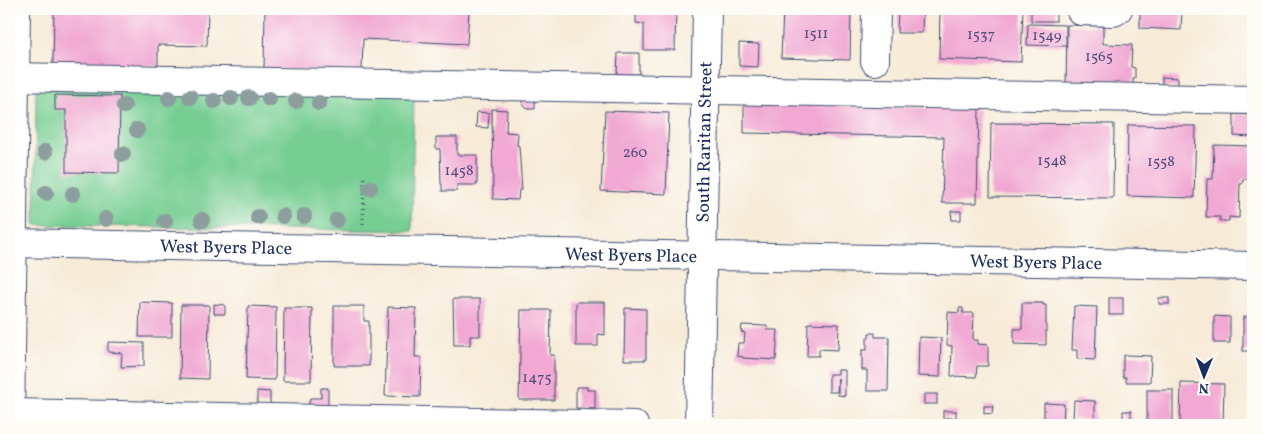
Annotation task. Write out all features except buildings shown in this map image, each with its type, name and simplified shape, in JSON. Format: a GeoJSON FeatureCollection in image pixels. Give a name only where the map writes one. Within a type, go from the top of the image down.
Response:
{"type":"FeatureCollection","features":[{"type":"Feature","properties":{"kind":"street"},"geometry":{"type":"LineString","coordinates":[[16,9],[12,77],[10,417],[634,425]]}},
{"type":"Feature","properties":{"kind":"street","name":"South Raritan Street"},"geometry":{"type":"LineString","coordinates":[[699,425],[707,9]]}},
{"type":"Feature","properties":{"kind":"street"},"geometry":{"type":"LineString","coordinates":[[875,61],[876,9]]}},
{"type":"Feature","properties":{"kind":"street"},"geometry":{"type":"LineString","coordinates":[[1081,11],[1114,12],[1118,9]]}},
{"type":"Feature","properties":{"kind":"street"},"geometry":{"type":"LineString","coordinates":[[12,77],[1253,100]]}},
{"type":"Feature","properties":{"kind":"street","name":"West Byers Place"},"geometry":{"type":"LineString","coordinates":[[11,243],[1253,266]]}},
{"type":"Feature","properties":{"kind":"path"},"geometry":{"type":"LineString","coordinates":[[362,250],[364,176]]}},
{"type":"Feature","properties":{"kind":"green space"},"geometry":{"type":"Polygon","coordinates":[[[36,86],[414,93],[412,231],[35,225],[36,86]]]}}]}
